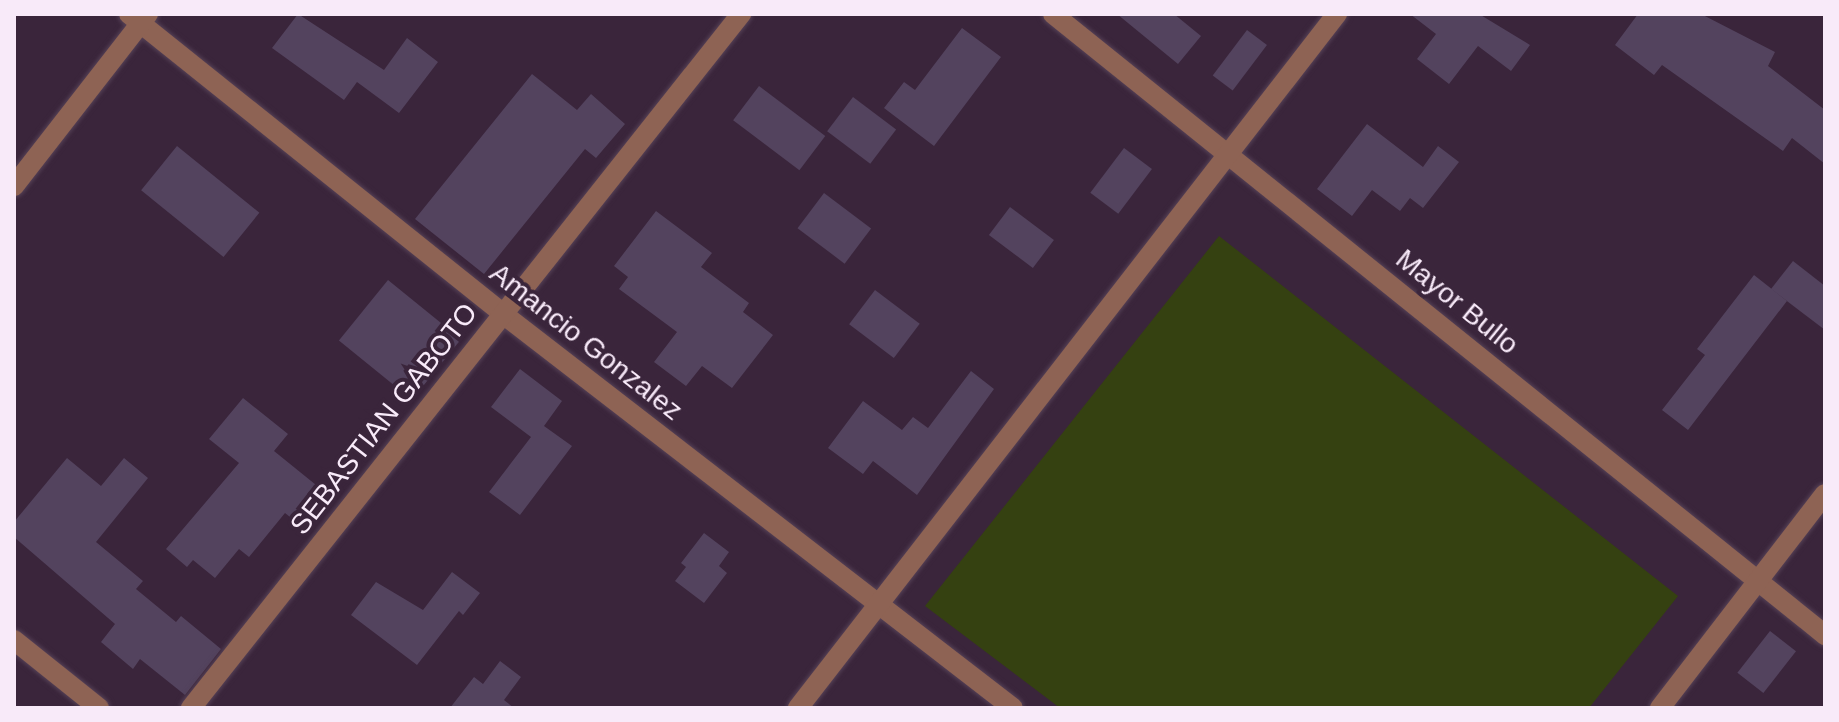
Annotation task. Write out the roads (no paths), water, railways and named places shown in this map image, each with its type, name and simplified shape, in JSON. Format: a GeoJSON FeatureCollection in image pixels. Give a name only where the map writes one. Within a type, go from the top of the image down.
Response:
{"type":"FeatureCollection","features":[{"type":"Feature","properties":{"kind":"street","name":"SEBASTIAN GABOTO"},"geometry":{"type":"LineString","coordinates":[[191,708],[741,14]]}},
{"type":"Feature","properties":{"kind":"street","name":"Mayor Bullo"},"geometry":{"type":"LineString","coordinates":[[1053,14],[1825,635]]}},
{"type":"Feature","properties":{"kind":"street"},"geometry":{"type":"LineString","coordinates":[[798,708],[1337,14]]}},
{"type":"Feature","properties":{"kind":"street","name":"Amancio Gonzalez"},"geometry":{"type":"LineString","coordinates":[[139,17],[503,314],[1013,708]]}},
{"type":"Feature","properties":{"kind":"street"},"geometry":{"type":"LineString","coordinates":[[14,186],[139,17]]}},
{"type":"Feature","properties":{"kind":"street"},"geometry":{"type":"LineString","coordinates":[[1660,708],[1825,494]]}},
{"type":"Feature","properties":{"kind":"street"},"geometry":{"type":"LineString","coordinates":[[14,640],[99,708]]}}]}
